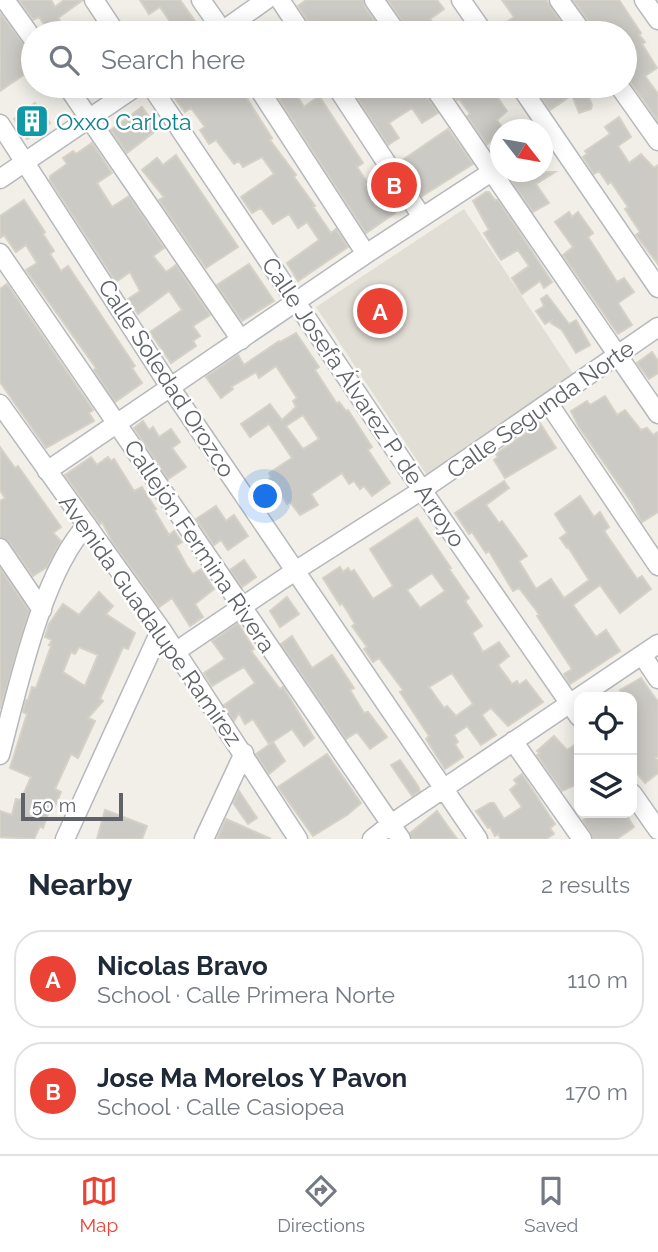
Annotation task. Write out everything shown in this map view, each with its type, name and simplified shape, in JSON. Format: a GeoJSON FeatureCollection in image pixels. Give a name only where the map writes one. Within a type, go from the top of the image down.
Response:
{"type":"FeatureCollection","features":[{"type":"Feature","properties":{"kind":"street"},"geometry":{"type":"LineString","coordinates":[[5,0],[21,22]]}},
{"type":"Feature","properties":{"kind":"street"},"geometry":{"type":"LineString","coordinates":[[94,0],[108,21]]}},
{"type":"Feature","properties":{"kind":"street"},"geometry":{"type":"LineString","coordinates":[[201,0],[214,21]]}},
{"type":"Feature","properties":{"kind":"street"},"geometry":{"type":"LineString","coordinates":[[238,21],[266,0]]}},
{"type":"Feature","properties":{"kind":"street"},"geometry":{"type":"LineString","coordinates":[[280,0],[294,21]]}},
{"type":"Feature","properties":{"kind":"street"},"geometry":{"type":"LineString","coordinates":[[374,0],[389,21]]}},
{"type":"Feature","properties":{"kind":"street"},"geometry":{"type":"LineString","coordinates":[[461,0],[476,21]]}},
{"type":"Feature","properties":{"kind":"street"},"geometry":{"type":"LineString","coordinates":[[559,0],[574,21]]}},
{"type":"Feature","properties":{"kind":"street"},"geometry":{"type":"LineString","coordinates":[[644,0],[658,20]]}},
{"type":"Feature","properties":{"kind":"street"},"geometry":{"type":"LineString","coordinates":[[76,98],[241,340]]}},
{"type":"Feature","properties":{"kind":"street"},"geometry":{"type":"LineString","coordinates":[[0,179],[120,98]]}},
{"type":"Feature","properties":{"kind":"street","name":"Calle Josefa Álvarez P. de Arroyo"},"geometry":{"type":"LineString","coordinates":[[159,98],[422,490],[574,710]]}},
{"type":"Feature","properties":{"kind":"street"},"geometry":{"type":"LineString","coordinates":[[265,98],[366,254]]}},
{"type":"Feature","properties":{"kind":"street"},"geometry":{"type":"LineString","coordinates":[[344,98],[422,217]]}},
{"type":"Feature","properties":{"kind":"street"},"geometry":{"type":"LineString","coordinates":[[441,98],[490,167]]}},
{"type":"Feature","properties":{"kind":"street"},"geometry":{"type":"LineString","coordinates":[[528,98],[658,288]]}},
{"type":"Feature","properties":{"kind":"street"},"geometry":{"type":"LineString","coordinates":[[627,98],[658,142]]}},
{"type":"Feature","properties":{"kind":"street","name":"Calle Soledad Orozco"},"geometry":{"type":"LineString","coordinates":[[0,124],[170,387],[478,839]]}},
{"type":"Feature","properties":{"kind":"street"},"geometry":{"type":"LineString","coordinates":[[47,471],[490,173]]}},
{"type":"Feature","properties":{"kind":"street"},"geometry":{"type":"LineString","coordinates":[[500,182],[658,414]]}},
{"type":"Feature","properties":{"kind":"street","name":"Callejón Fermina Rivera"},"geometry":{"type":"LineString","coordinates":[[0,253],[401,839]]}},
{"type":"Feature","properties":{"kind":"street","name":"Calle Segunda Norte"},"geometry":{"type":"LineString","coordinates":[[176,652],[422,490],[658,327]]}},
{"type":"Feature","properties":{"kind":"street","name":"Avenida Guadalupe Ramírez"},"geometry":{"type":"LineString","coordinates":[[0,404],[161,629],[299,839]]}},
{"type":"Feature","properties":{"kind":"street"},"geometry":{"type":"LineString","coordinates":[[549,404],[658,566]]}},
{"type":"Feature","properties":{"kind":"street"},"geometry":{"type":"LineString","coordinates":[[0,755],[24,664],[43,610],[65,556],[87,525]]}},
{"type":"Feature","properties":{"kind":"street"},"geometry":{"type":"LineString","coordinates":[[0,548],[43,610]]}},
{"type":"Feature","properties":{"kind":"street"},"geometry":{"type":"LineString","coordinates":[[65,839],[161,629]]}},
{"type":"Feature","properties":{"kind":"street"},"geometry":{"type":"LineString","coordinates":[[596,692],[658,644]]}},
{"type":"Feature","properties":{"kind":"street"},"geometry":{"type":"LineString","coordinates":[[642,655],[658,679]]}},
{"type":"Feature","properties":{"kind":"street"},"geometry":{"type":"LineString","coordinates":[[372,839],[513,741],[574,710]]}},
{"type":"Feature","properties":{"kind":"street"},"geometry":{"type":"LineString","coordinates":[[513,741],[582,839]]}},
{"type":"Feature","properties":{"kind":"street"},"geometry":{"type":"LineString","coordinates":[[204,839],[244,753]]}},
{"type":"Feature","properties":{"kind":"street"},"geometry":{"type":"LineString","coordinates":[[637,800],[658,830]]}},
{"type":"Feature","properties":{"kind":"shaded area"},"geometry":{"type":"Polygon","coordinates":[[[464,209],[576,378],[428,477],[316,307],[464,209]]]}},
{"type":"Feature","properties":{"kind":"building"},"geometry":{"type":"Polygon","coordinates":[[[19,0],[51,0],[55,7],[64,0],[83,0],[58,18],[60,21],[42,21],[39,17],[33,20],[19,0]]]}},
{"type":"Feature","properties":{"kind":"building"},"geometry":{"type":"Polygon","coordinates":[[[140,0],[180,0],[195,21],[170,21],[160,7],[149,14],[140,0]]]}},
{"type":"Feature","properties":{"kind":"building"},"geometry":{"type":"Polygon","coordinates":[[[306,0],[363,0],[375,21],[308,21],[298,6],[306,0]]]}},
{"type":"Feature","properties":{"kind":"building"},"geometry":{"type":"Polygon","coordinates":[[[388,0],[437,0],[444,9],[430,19],[432,21],[402,21],[388,0]]]}},
{"type":"Feature","properties":{"kind":"building"},"geometry":{"type":"Polygon","coordinates":[[[502,0],[546,0],[560,21],[508,21],[514,17],[502,0]]]}},
{"type":"Feature","properties":{"kind":"building"},"geometry":{"type":"Polygon","coordinates":[[[573,0],[619,0],[633,21],[588,21],[573,0]]]}},
{"type":"Feature","properties":{"kind":"building"},"geometry":{"type":"Polygon","coordinates":[[[0,13],[21,40],[21,77],[0,91],[0,13]]]}},
{"type":"Feature","properties":{"kind":"building"},"geometry":{"type":"Polygon","coordinates":[[[637,27],[645,42],[642,44],[657,68],[645,76],[658,94],[658,121],[637,91],[637,27]]]}},
{"type":"Feature","properties":{"kind":"building"},"geometry":{"type":"Polygon","coordinates":[[[174,98],[247,98],[272,138],[270,140],[315,206],[313,207],[331,233],[336,229],[348,247],[298,281],[287,263],[319,240],[307,222],[298,228],[289,214],[273,224],[261,208],[252,213],[241,197],[274,174],[262,157],[243,167],[239,161],[234,164],[216,140],[209,144],[200,130],[205,127],[191,108],[185,112],[174,98]]]}},
{"type":"Feature","properties":{"kind":"building"},"geometry":{"type":"Polygon","coordinates":[[[298,98],[304,107],[320,98],[363,163],[357,167],[367,182],[365,184],[379,202],[385,198],[395,213],[366,233],[279,99],[298,98]]]}},
{"type":"Feature","properties":{"kind":"building"},"geometry":{"type":"Polygon","coordinates":[[[357,98],[428,98],[438,113],[422,123],[412,108],[389,123],[399,138],[388,145],[357,98]]]}},
{"type":"Feature","properties":{"kind":"building"},"geometry":{"type":"Polygon","coordinates":[[[456,98],[498,98],[507,111],[498,119],[490,119],[490,142],[487,144],[467,116],[470,114],[456,98]]]}},
{"type":"Feature","properties":{"kind":"building"},"geometry":{"type":"Polygon","coordinates":[[[542,98],[568,98],[550,110],[542,98]]]}},
{"type":"Feature","properties":{"kind":"building"},"geometry":{"type":"Polygon","coordinates":[[[573,98],[589,98],[591,109],[579,113],[573,98]]]}},
{"type":"Feature","properties":{"kind":"building","name":"Oxxo Carlota"},"geometry":{"type":"Polygon","coordinates":[[[35,103],[50,123],[27,139],[14,119],[35,103]]]}},
{"type":"Feature","properties":{"kind":"building"},"geometry":{"type":"Polygon","coordinates":[[[142,107],[158,129],[127,153],[111,130],[142,107]]]}},
{"type":"Feature","properties":{"kind":"building"},"geometry":{"type":"Polygon","coordinates":[[[619,117],[631,137],[618,146],[629,163],[641,154],[654,168],[658,165],[658,264],[636,235],[640,232],[625,209],[628,207],[611,182],[608,184],[599,171],[594,174],[583,157],[587,154],[585,151],[610,134],[605,127],[619,117]]]}},
{"type":"Feature","properties":{"kind":"building"},"geometry":{"type":"Polygon","coordinates":[[[448,129],[473,164],[422,196],[401,161],[448,129]]]}},
{"type":"Feature","properties":{"kind":"building"},"geometry":{"type":"Polygon","coordinates":[[[92,143],[112,173],[97,183],[112,207],[129,196],[164,248],[153,256],[166,272],[176,265],[210,315],[193,326],[200,336],[193,341],[196,346],[171,363],[150,332],[182,310],[169,291],[138,314],[128,299],[140,291],[130,272],[116,282],[50,180],[50,176],[67,164],[63,158],[73,151],[76,154],[92,143]]]}},
{"type":"Feature","properties":{"kind":"building"},"geometry":{"type":"Polygon","coordinates":[[[176,155],[238,247],[206,268],[159,200],[164,197],[142,170],[157,158],[163,165],[176,155]]]}},
{"type":"Feature","properties":{"kind":"building"},"geometry":{"type":"Polygon","coordinates":[[[512,182],[539,182],[536,184],[549,203],[533,212],[512,182]]]}},
{"type":"Feature","properties":{"kind":"building"},"geometry":{"type":"Polygon","coordinates":[[[486,192],[498,200],[552,282],[544,288],[540,281],[522,294],[512,278],[529,266],[518,250],[501,260],[484,233],[489,230],[473,201],[486,192]]]}},
{"type":"Feature","properties":{"kind":"building"},"geometry":{"type":"Polygon","coordinates":[[[24,200],[45,232],[43,234],[54,251],[50,254],[61,271],[68,266],[135,366],[132,368],[142,383],[115,402],[94,370],[96,368],[26,270],[37,263],[26,245],[16,252],[4,235],[0,238],[0,216],[24,200]]]}},
{"type":"Feature","properties":{"kind":"building"},"geometry":{"type":"Polygon","coordinates":[[[569,212],[572,217],[578,212],[593,233],[588,237],[617,282],[624,278],[634,292],[618,303],[632,325],[618,334],[563,255],[573,247],[555,222],[569,212]]]}},
{"type":"Feature","properties":{"kind":"building"},"geometry":{"type":"Polygon","coordinates":[[[249,264],[274,301],[242,321],[217,285],[249,264]]]}},
{"type":"Feature","properties":{"kind":"building"},"geometry":{"type":"Polygon","coordinates":[[[7,284],[93,410],[89,413],[94,421],[46,448],[0,382],[0,289],[7,284]]]}},
{"type":"Feature","properties":{"kind":"building"},"geometry":{"type":"Polygon","coordinates":[[[547,295],[569,324],[576,320],[590,345],[576,353],[562,330],[551,323],[552,320],[545,324],[536,311],[544,306],[541,299],[547,295]]]}},
{"type":"Feature","properties":{"kind":"building"},"geometry":{"type":"Polygon","coordinates":[[[296,333],[319,367],[315,370],[337,404],[339,402],[348,410],[372,447],[368,450],[390,483],[372,496],[364,486],[360,489],[354,481],[349,484],[342,473],[311,494],[318,505],[300,515],[282,496],[274,502],[263,485],[271,477],[269,473],[292,458],[269,424],[250,437],[241,424],[270,404],[282,420],[296,407],[293,401],[297,398],[276,366],[259,378],[256,372],[231,387],[233,389],[221,398],[206,377],[238,355],[244,365],[296,333]],[[303,415],[286,426],[303,449],[319,439],[303,415]]]}},
{"type":"Feature","properties":{"kind":"building"},"geometry":{"type":"Polygon","coordinates":[[[652,352],[658,361],[658,373],[649,379],[637,363],[652,352]]]}},
{"type":"Feature","properties":{"kind":"building"},"geometry":{"type":"Polygon","coordinates":[[[605,396],[617,415],[625,410],[641,430],[647,428],[653,435],[658,432],[658,512],[642,522],[571,411],[587,401],[590,405],[605,396]]]}},
{"type":"Feature","properties":{"kind":"building"},"geometry":{"type":"Polygon","coordinates":[[[143,421],[149,430],[153,427],[159,437],[171,429],[180,442],[172,448],[186,467],[168,479],[134,428],[143,421]]]}},
{"type":"Feature","properties":{"kind":"building"},"geometry":{"type":"Polygon","coordinates":[[[540,423],[556,448],[505,478],[494,460],[498,457],[496,454],[540,423]]]}},
{"type":"Feature","properties":{"kind":"building"},"geometry":{"type":"Polygon","coordinates":[[[0,447],[15,468],[18,466],[61,527],[53,533],[61,541],[47,567],[33,576],[9,542],[0,537],[0,501],[5,498],[0,490],[0,447]]]}},
{"type":"Feature","properties":{"kind":"building"},"geometry":{"type":"Polygon","coordinates":[[[91,457],[97,465],[108,457],[111,461],[114,459],[134,491],[142,487],[169,535],[174,531],[182,542],[176,546],[187,566],[193,574],[201,569],[214,589],[195,604],[203,617],[190,626],[172,598],[159,607],[112,541],[102,522],[100,524],[65,475],[91,457]]]}},
{"type":"Feature","properties":{"kind":"building"},"geometry":{"type":"Polygon","coordinates":[[[504,481],[509,488],[486,505],[499,523],[502,521],[527,556],[519,561],[536,589],[551,579],[564,598],[589,580],[560,538],[567,533],[555,514],[580,496],[594,517],[600,512],[609,527],[604,531],[637,579],[642,576],[651,589],[620,613],[600,585],[573,605],[596,637],[606,630],[620,651],[570,684],[564,674],[572,669],[537,616],[539,615],[536,610],[519,588],[513,591],[489,551],[486,553],[472,532],[469,534],[455,513],[504,481]]]}},
{"type":"Feature","properties":{"kind":"building"},"geometry":{"type":"Polygon","coordinates":[[[216,506],[226,521],[234,515],[248,536],[228,550],[221,540],[214,545],[196,519],[216,506]]]}},
{"type":"Feature","properties":{"kind":"building"},"geometry":{"type":"Polygon","coordinates":[[[417,518],[469,598],[465,601],[482,626],[472,633],[483,652],[499,642],[509,656],[498,665],[512,684],[517,681],[519,685],[526,680],[543,702],[508,726],[491,708],[482,715],[496,735],[481,745],[467,726],[454,735],[458,742],[455,744],[463,757],[445,769],[426,739],[429,736],[400,692],[403,690],[379,658],[373,662],[364,649],[367,647],[352,626],[355,624],[323,578],[340,567],[343,572],[348,568],[351,572],[354,570],[373,599],[393,586],[370,549],[417,518]],[[432,573],[407,590],[420,608],[445,591],[432,573]],[[452,673],[429,687],[444,708],[447,706],[456,716],[473,704],[452,673]]]}},
{"type":"Feature","properties":{"kind":"building"},"geometry":{"type":"Polygon","coordinates":[[[244,560],[256,577],[242,587],[230,570],[244,560]]]}},
{"type":"Feature","properties":{"kind":"building"},"geometry":{"type":"Polygon","coordinates":[[[0,568],[29,611],[0,709],[0,568]]]}},
{"type":"Feature","properties":{"kind":"building"},"geometry":{"type":"Polygon","coordinates":[[[99,592],[113,606],[106,614],[135,633],[128,649],[123,647],[100,699],[103,701],[88,718],[95,721],[78,758],[71,754],[55,789],[61,792],[53,811],[50,809],[43,828],[40,826],[34,839],[0,837],[0,811],[12,815],[16,799],[21,800],[31,777],[10,768],[27,714],[23,712],[26,700],[32,687],[36,688],[51,646],[49,645],[52,640],[45,637],[49,624],[63,604],[79,615],[99,592]],[[79,647],[75,654],[71,652],[63,672],[85,686],[98,655],[79,647]]]}},
{"type":"Feature","properties":{"kind":"building"},"geometry":{"type":"Polygon","coordinates":[[[287,597],[299,614],[280,627],[270,611],[287,597]]]}},
{"type":"Feature","properties":{"kind":"building"},"geometry":{"type":"Polygon","coordinates":[[[238,623],[254,649],[251,651],[280,689],[283,687],[314,738],[304,746],[292,729],[269,744],[253,719],[245,724],[239,713],[234,721],[224,705],[255,683],[244,667],[212,686],[204,673],[225,659],[212,641],[238,623]]]}},
{"type":"Feature","properties":{"kind":"building"},"geometry":{"type":"Polygon","coordinates":[[[292,636],[312,668],[332,655],[354,688],[350,690],[364,713],[368,712],[387,737],[370,749],[357,732],[346,739],[281,644],[292,636]]]}},
{"type":"Feature","properties":{"kind":"building"},"geometry":{"type":"Polygon","coordinates":[[[641,678],[658,702],[658,756],[655,758],[658,761],[658,773],[645,783],[637,773],[637,692],[620,690],[641,678]]]}},
{"type":"Feature","properties":{"kind":"building"},"geometry":{"type":"Polygon","coordinates":[[[554,736],[567,750],[574,745],[574,785],[562,791],[537,755],[540,753],[537,751],[554,736]]]}},
{"type":"Feature","properties":{"kind":"building"},"geometry":{"type":"Polygon","coordinates":[[[273,742],[285,761],[269,774],[256,754],[273,742]]]}},
{"type":"Feature","properties":{"kind":"building"},"geometry":{"type":"Polygon","coordinates":[[[327,754],[361,803],[313,836],[278,787],[327,754]]]}},
{"type":"Feature","properties":{"kind":"building"},"geometry":{"type":"Polygon","coordinates":[[[400,760],[420,791],[412,796],[391,765],[400,760]]]}},
{"type":"Feature","properties":{"kind":"building"},"geometry":{"type":"Polygon","coordinates":[[[522,774],[555,824],[550,828],[554,834],[546,839],[501,839],[498,834],[495,836],[476,811],[494,803],[504,819],[522,807],[510,790],[517,784],[514,780],[522,774]]]}},
{"type":"Feature","properties":{"kind":"building"},"geometry":{"type":"Polygon","coordinates":[[[239,791],[257,818],[248,824],[233,803],[239,791]]]}},
{"type":"Feature","properties":{"kind":"building"},"geometry":{"type":"Polygon","coordinates":[[[105,810],[147,826],[142,839],[97,839],[105,810]]]}},
{"type":"Feature","properties":{"kind":"building"},"geometry":{"type":"Polygon","coordinates":[[[437,811],[457,839],[412,839],[410,833],[437,811]]]}},
{"type":"Feature","properties":{"kind":"building"},"geometry":{"type":"Polygon","coordinates":[[[628,818],[634,827],[617,839],[593,839],[583,820],[628,818]]]}},
{"type":"Feature","properties":{"kind":"building"},"geometry":{"type":"Polygon","coordinates":[[[226,819],[242,826],[271,839],[217,839],[226,819]]]}},
{"type":"Feature","properties":{"kind":"place","name":"Oxxo Carlota"},"geometry":{"type":"Point","coordinates":[32,121]}},
{"type":"Feature","properties":{"kind":"place","name":"Jose Ma Morelos Y Pavon"},"geometry":{"type":"Point","coordinates":[394,185]}},
{"type":"Feature","properties":{"kind":"place","name":"Nicolas Bravo"},"geometry":{"type":"Point","coordinates":[380,311]}}]}
